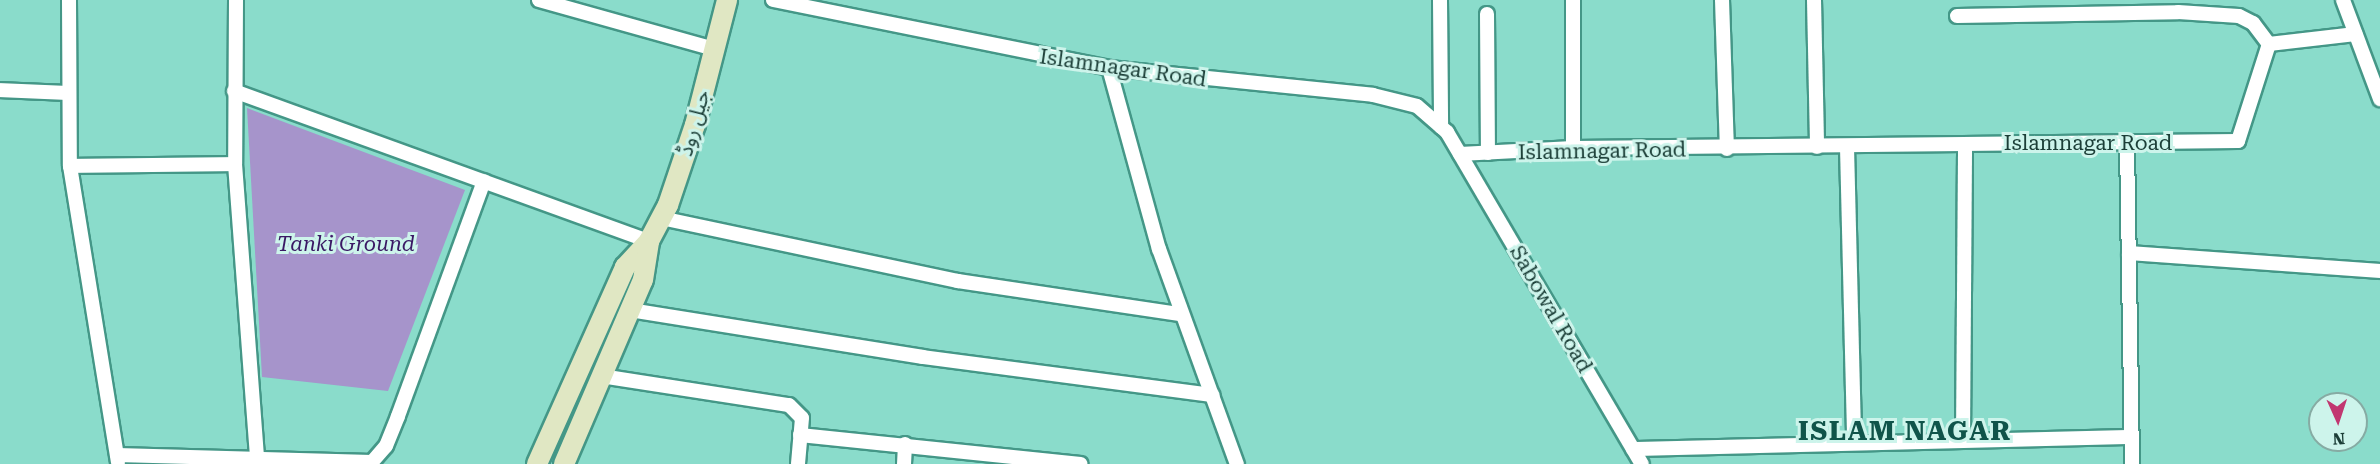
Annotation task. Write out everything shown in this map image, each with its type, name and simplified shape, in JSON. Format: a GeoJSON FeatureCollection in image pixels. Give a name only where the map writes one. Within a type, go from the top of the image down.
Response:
{"type":"FeatureCollection","features":[{"type":"Feature","properties":{"kind":"main road","name":"جیل روڈ"},"geometry":{"type":"LineString","coordinates":[[649,241],[661,218],[695,125],[727,0]]}},
{"type":"Feature","properties":{"kind":"main road"},"geometry":{"type":"LineString","coordinates":[[564,464],[643,280],[649,241]]}},
{"type":"Feature","properties":{"kind":"main road"},"geometry":{"type":"LineString","coordinates":[[537,464],[626,267],[649,241]]}},
{"type":"Feature","properties":{"kind":"street"},"geometry":{"type":"LineString","coordinates":[[69,0],[67,93],[70,166],[117,459],[257,458],[372,462],[386,446],[484,181]]}},
{"type":"Feature","properties":{"kind":"street"},"geometry":{"type":"LineString","coordinates":[[236,0],[235,164],[257,458]]}},
{"type":"Feature","properties":{"kind":"street"},"geometry":{"type":"LineString","coordinates":[[539,0],[714,49]]}},
{"type":"Feature","properties":{"kind":"street","name":"Islamnagar Road"},"geometry":{"type":"LineString","coordinates":[[773,0],[1109,68],[1373,95],[1417,106],[1441,127],[1460,154],[1573,148],[1727,149],[2238,141],[2269,44]]}},
{"type":"Feature","properties":{"kind":"street"},"geometry":{"type":"LineString","coordinates":[[1440,0],[1441,127]]}},
{"type":"Feature","properties":{"kind":"street"},"geometry":{"type":"LineString","coordinates":[[1573,0],[1573,148]]}},
{"type":"Feature","properties":{"kind":"street"},"geometry":{"type":"LineString","coordinates":[[1722,0],[1727,149]]}},
{"type":"Feature","properties":{"kind":"street"},"geometry":{"type":"LineString","coordinates":[[1814,0],[1817,147]]}},
{"type":"Feature","properties":{"kind":"street"},"geometry":{"type":"LineString","coordinates":[[2343,0],[2380,99]]}},
{"type":"Feature","properties":{"kind":"street"},"geometry":{"type":"LineString","coordinates":[[1957,16],[2084,6],[2239,16],[2253,23],[2269,44],[2355,34]]}},
{"type":"Feature","properties":{"kind":"street"},"geometry":{"type":"LineString","coordinates":[[1487,14],[1488,153]]}},
{"type":"Feature","properties":{"kind":"street"},"geometry":{"type":"LineString","coordinates":[[1109,68],[1180,314],[1213,395],[1237,464]]}},
{"type":"Feature","properties":{"kind":"street"},"geometry":{"type":"LineString","coordinates":[[0,90],[67,93]]}},
{"type":"Feature","properties":{"kind":"street"},"geometry":{"type":"LineString","coordinates":[[234,91],[649,241]]}},
{"type":"Feature","properties":{"kind":"street"},"geometry":{"type":"LineString","coordinates":[[2127,143],[2132,464]]}},
{"type":"Feature","properties":{"kind":"street"},"geometry":{"type":"LineString","coordinates":[[1963,439],[1965,144]]}},
{"type":"Feature","properties":{"kind":"street"},"geometry":{"type":"LineString","coordinates":[[1846,147],[1854,443]]}},
{"type":"Feature","properties":{"kind":"street","name":"Sabowal Road"},"geometry":{"type":"LineString","coordinates":[[1460,154],[1642,464]]}},
{"type":"Feature","properties":{"kind":"street"},"geometry":{"type":"LineString","coordinates":[[70,166],[235,164]]}},
{"type":"Feature","properties":{"kind":"street"},"geometry":{"type":"LineString","coordinates":[[661,218],[958,281],[1180,314]]}},
{"type":"Feature","properties":{"kind":"street"},"geometry":{"type":"LineString","coordinates":[[2129,253],[2380,271]]}},
{"type":"Feature","properties":{"kind":"street"},"geometry":{"type":"LineString","coordinates":[[630,310],[922,357],[1213,395]]}},
{"type":"Feature","properties":{"kind":"street"},"geometry":{"type":"LineString","coordinates":[[601,376],[789,405],[802,418],[798,464]]}},
{"type":"Feature","properties":{"kind":"street"},"geometry":{"type":"LineString","coordinates":[[800,435],[905,444],[1081,464]]}},
{"type":"Feature","properties":{"kind":"street"},"geometry":{"type":"LineString","coordinates":[[1633,449],[1963,439],[2131,437]]}},
{"type":"Feature","properties":{"kind":"street"},"geometry":{"type":"LineString","coordinates":[[904,464],[905,444]]}},
{"type":"Feature","properties":{"kind":"green space","name":"Tanki Ground"},"geometry":{"type":"Polygon","coordinates":[[[247,108],[465,190],[388,391],[262,377],[247,108]]]}},
{"type":"Feature","properties":{"kind":"district","name":"ISLAM NAGAR"},"geometry":{"type":"Point","coordinates":[1905,432]}}]}
